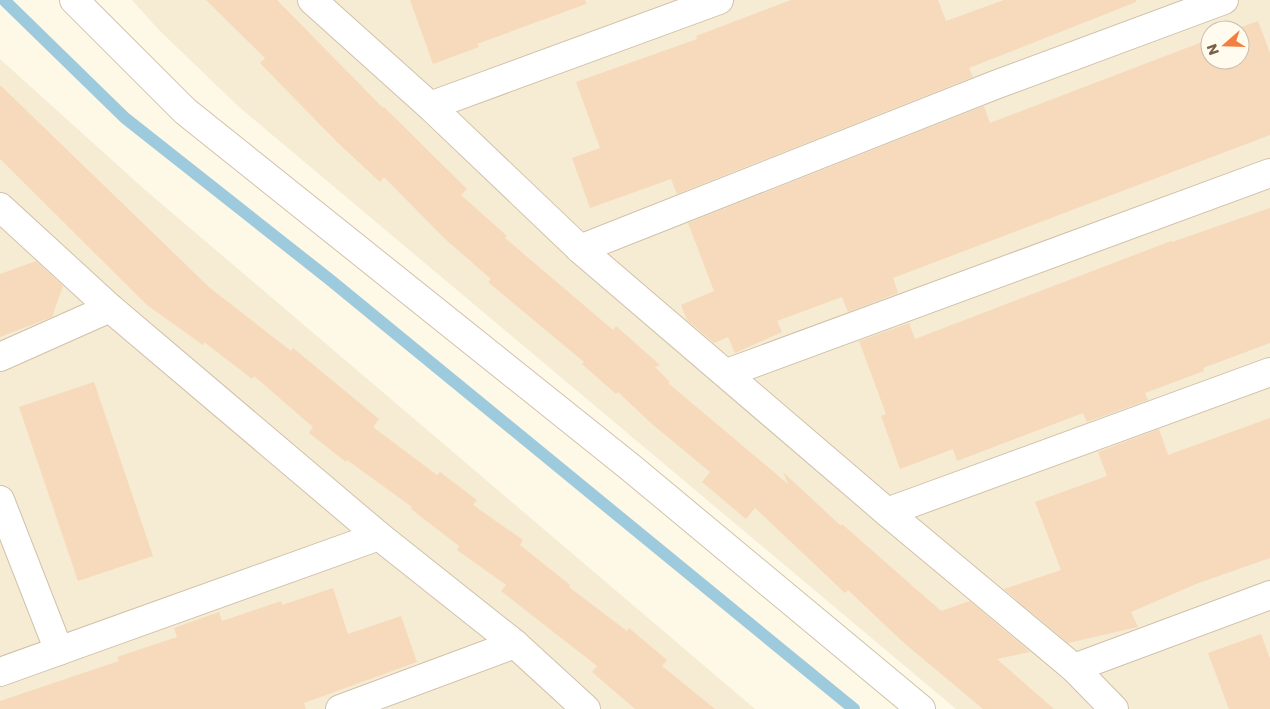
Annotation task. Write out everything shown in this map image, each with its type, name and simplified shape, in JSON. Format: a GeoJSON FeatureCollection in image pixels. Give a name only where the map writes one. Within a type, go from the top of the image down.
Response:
{"type":"FeatureCollection","features":[{"type":"Feature","properties":{"kind":"street"},"geometry":{"type":"LineString","coordinates":[[74,0],[185,111],[630,467],[921,709]]}},
{"type":"Feature","properties":{"kind":"street"},"geometry":{"type":"LineString","coordinates":[[312,0],[430,106],[580,249],[887,512],[1074,668],[1114,709]]}},
{"type":"Feature","properties":{"kind":"street"},"geometry":{"type":"LineString","coordinates":[[430,106],[719,0]]}},
{"type":"Feature","properties":{"kind":"street"},"geometry":{"type":"LineString","coordinates":[[580,249],[995,85],[1224,0]]}},
{"type":"Feature","properties":{"kind":"street"},"geometry":{"type":"LineString","coordinates":[[727,373],[1270,173]]}},
{"type":"Feature","properties":{"kind":"street"},"geometry":{"type":"LineString","coordinates":[[0,207],[110,308],[379,536],[515,644],[586,709]]}},
{"type":"Feature","properties":{"kind":"street"},"geometry":{"type":"LineString","coordinates":[[0,357],[110,308]]}},
{"type":"Feature","properties":{"kind":"street"},"geometry":{"type":"LineString","coordinates":[[887,512],[1270,372]]}},
{"type":"Feature","properties":{"kind":"street"},"geometry":{"type":"LineString","coordinates":[[2,511],[59,651]]}},
{"type":"Feature","properties":{"kind":"street"},"geometry":{"type":"LineString","coordinates":[[0,672],[379,536]]}},
{"type":"Feature","properties":{"kind":"street"},"geometry":{"type":"LineString","coordinates":[[1074,668],[1270,594]]}},
{"type":"Feature","properties":{"kind":"street"},"geometry":{"type":"LineString","coordinates":[[340,709],[515,644]]}},
{"type":"Feature","properties":{"kind":"shaded area"},"geometry":{"type":"Polygon","coordinates":[[[132,0],[1270,0],[1270,709],[956,709],[239,107],[159,30],[132,0]]]}},
{"type":"Feature","properties":{"kind":"shaded area"},"geometry":{"type":"Polygon","coordinates":[[[0,59],[144,189],[755,709],[0,709],[0,59]]]}},
{"type":"Feature","properties":{"kind":"building"},"geometry":{"type":"Polygon","coordinates":[[[206,0],[277,0],[383,108],[467,189],[461,195],[507,236],[505,238],[613,330],[616,326],[660,365],[655,367],[670,382],[668,383],[788,484],[783,472],[841,526],[842,524],[941,611],[970,601],[1030,652],[997,659],[1054,709],[983,709],[903,642],[848,590],[845,593],[755,508],[746,519],[702,482],[710,472],[652,424],[618,392],[616,394],[582,364],[584,362],[488,282],[491,279],[444,238],[384,177],[380,182],[337,142],[260,63],[265,58],[206,0]]]}},
{"type":"Feature","properties":{"kind":"building"},"geometry":{"type":"Polygon","coordinates":[[[410,0],[585,0],[586,4],[477,44],[479,47],[433,64],[410,0]]]}},
{"type":"Feature","properties":{"kind":"building"},"geometry":{"type":"Polygon","coordinates":[[[791,0],[938,0],[946,21],[1004,0],[1136,0],[1136,2],[969,68],[973,77],[677,194],[671,179],[590,208],[572,158],[600,148],[576,82],[697,39],[696,36],[791,0]]]}},
{"type":"Feature","properties":{"kind":"building"},"geometry":{"type":"Polygon","coordinates":[[[1258,21],[1270,53],[1270,135],[893,278],[898,293],[848,312],[842,297],[777,321],[782,332],[735,353],[728,337],[714,343],[687,320],[681,305],[714,291],[688,223],[984,106],[990,123],[1200,43],[1200,70],[1250,70],[1250,24],[1258,21]]]}},
{"type":"Feature","properties":{"kind":"building"},"geometry":{"type":"Polygon","coordinates":[[[0,85],[210,288],[291,351],[293,348],[379,419],[373,427],[437,475],[440,472],[477,500],[473,505],[523,540],[520,545],[570,585],[569,587],[627,631],[629,628],[667,660],[662,666],[715,709],[635,709],[592,672],[597,666],[501,591],[506,585],[457,550],[459,546],[411,509],[412,507],[347,460],[346,462],[309,433],[313,427],[254,376],[252,379],[204,342],[203,345],[147,305],[0,159],[0,85]]]}},
{"type":"Feature","properties":{"kind":"building"},"geometry":{"type":"Polygon","coordinates":[[[1270,208],[1270,343],[1203,368],[1204,371],[1145,393],[1148,400],[1087,422],[1083,413],[957,461],[953,449],[900,469],[881,416],[886,414],[859,341],[909,323],[915,339],[1171,241],[1270,208]]]}},
{"type":"Feature","properties":{"kind":"building"},"geometry":{"type":"Polygon","coordinates":[[[36,261],[63,286],[52,317],[0,337],[0,274],[36,261]]]}},
{"type":"Feature","properties":{"kind":"building"},"geometry":{"type":"Polygon","coordinates":[[[94,382],[153,556],[78,581],[19,407],[94,382]]]}},
{"type":"Feature","properties":{"kind":"building"},"geometry":{"type":"Polygon","coordinates":[[[1270,418],[1270,558],[1196,584],[1131,612],[1138,627],[1068,643],[1004,589],[1061,570],[1035,502],[1107,476],[1098,452],[1159,429],[1168,455],[1270,418]]]}},
{"type":"Feature","properties":{"kind":"building"},"geometry":{"type":"Polygon","coordinates":[[[333,588],[348,634],[401,616],[417,662],[304,703],[306,709],[0,709],[0,701],[119,661],[117,657],[177,637],[174,628],[219,612],[222,621],[281,601],[282,605],[333,588]]]}},
{"type":"Feature","properties":{"kind":"building"},"geometry":{"type":"Polygon","coordinates":[[[1261,634],[1270,659],[1270,709],[1229,709],[1208,653],[1261,634]]]}},
{"type":"Feature","properties":{"kind":"waterway"},"geometry":{"type":"LineString","coordinates":[[4,0],[125,118],[329,279],[854,709]]}}]}
